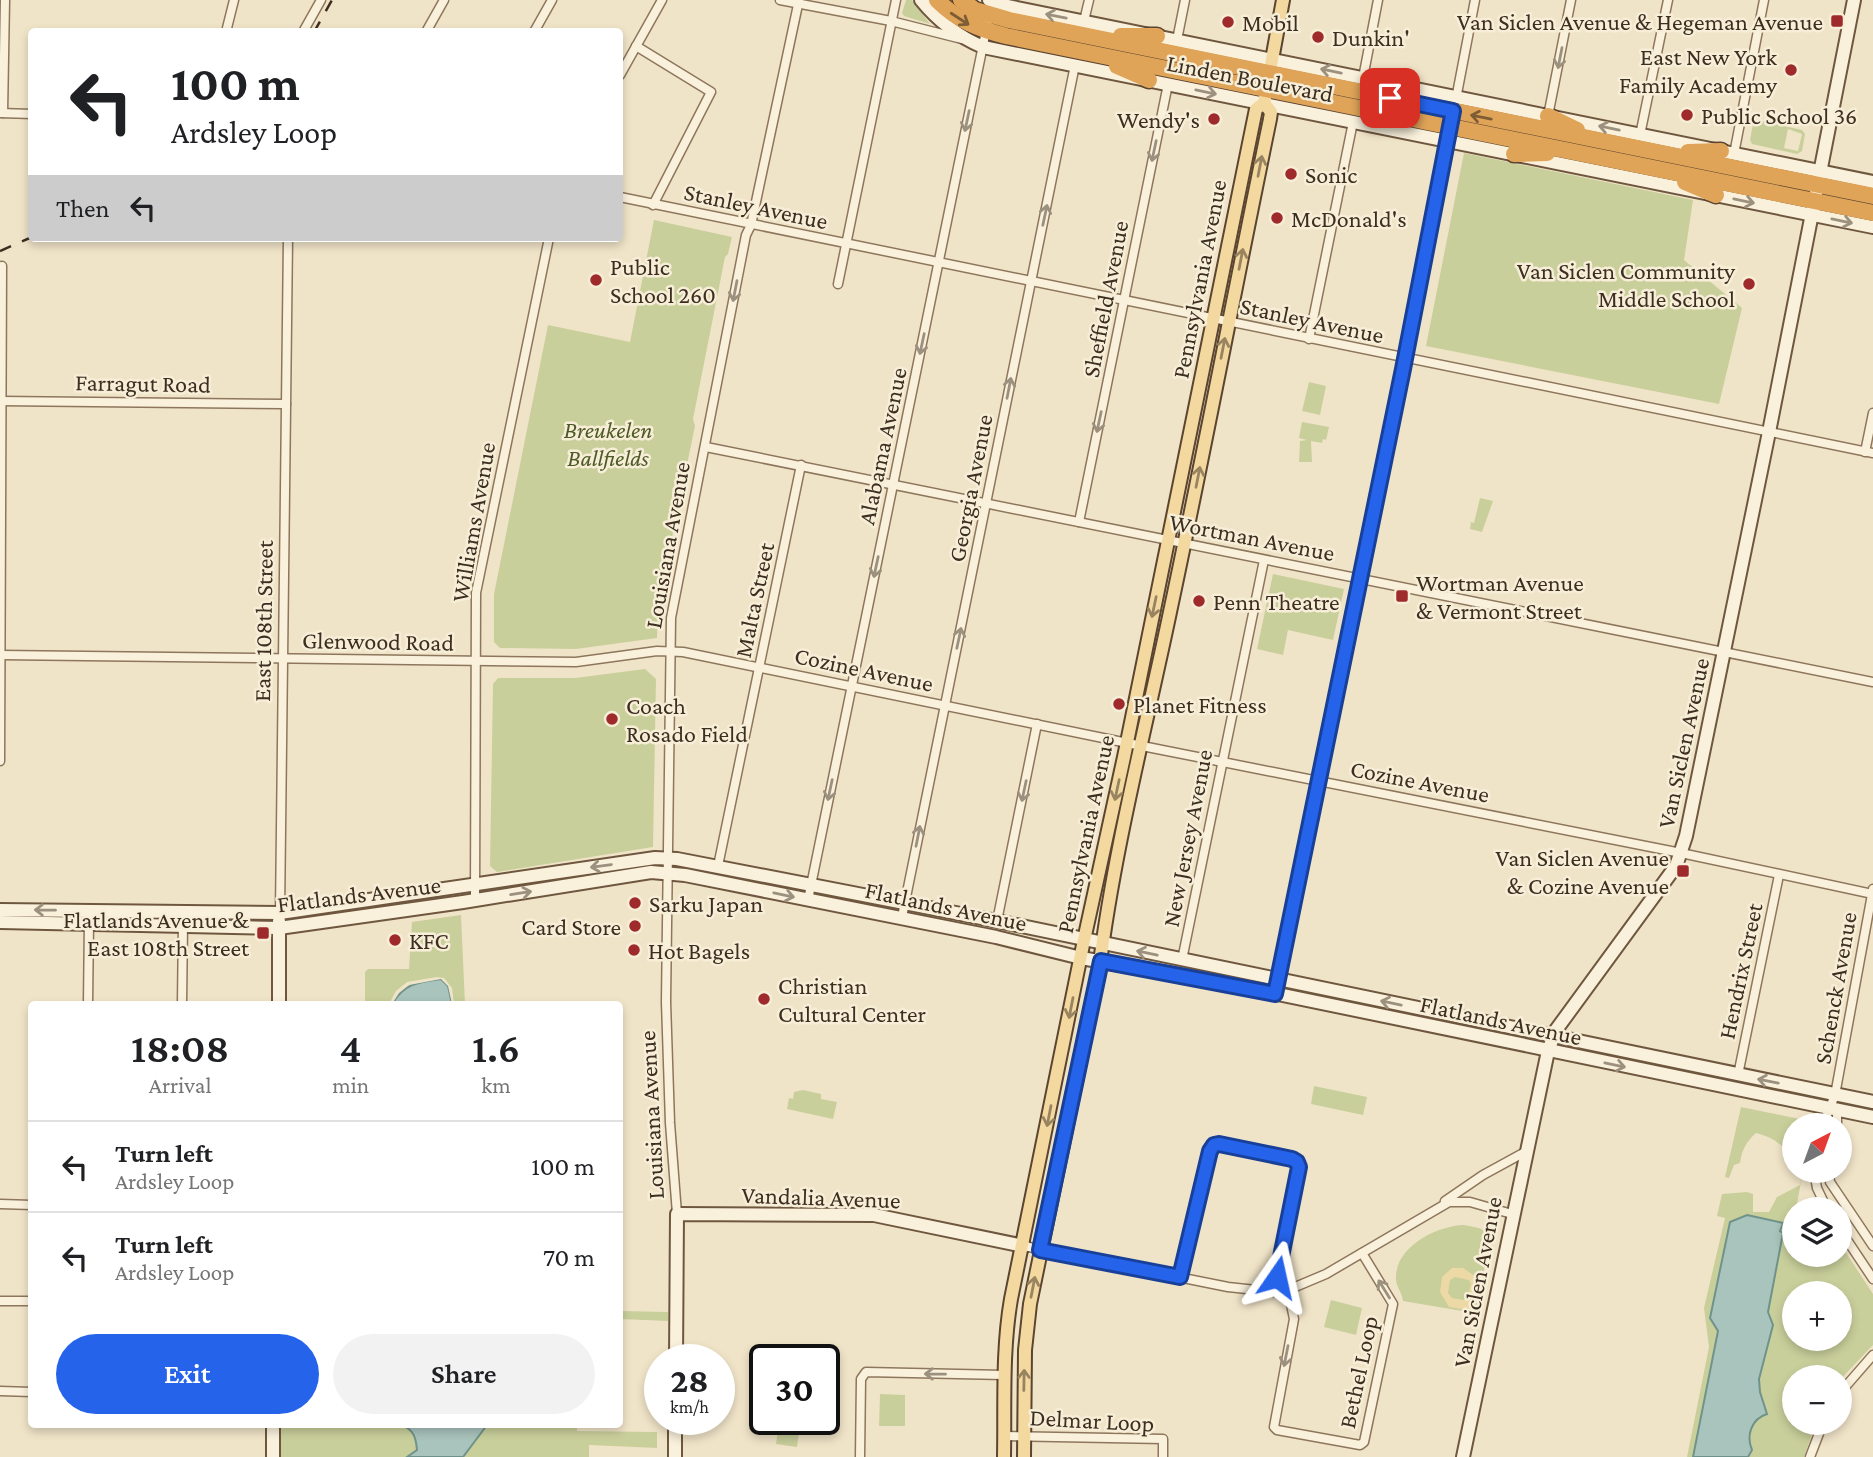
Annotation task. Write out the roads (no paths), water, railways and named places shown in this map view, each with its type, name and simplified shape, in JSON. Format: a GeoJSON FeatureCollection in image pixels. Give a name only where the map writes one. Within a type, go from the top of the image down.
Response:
{"type":"FeatureCollection","features":[{"type":"Feature","properties":{"kind":"highway","name":"Linden Boulevard"},"geometry":{"type":"LineString","coordinates":[[937,0],[958,19],[988,16],[1087,29],[1270,66],[1415,103],[1452,119],[1573,152],[1650,168],[1816,193],[1873,196]]}},
{"type":"Feature","properties":{"kind":"highway","name":"Linden Boulevard"},"geometry":{"type":"LineString","coordinates":[[961,0],[988,16],[1089,54],[1264,96],[1602,141],[1661,153],[1816,193],[1873,213]]}},
{"type":"Feature","properties":{"kind":"highway"},"geometry":{"type":"LineString","coordinates":[[1087,29],[1157,36]]}},
{"type":"Feature","properties":{"kind":"highway"},"geometry":{"type":"LineString","coordinates":[[1089,54],[1149,80]]}},
{"type":"Feature","properties":{"kind":"highway"},"geometry":{"type":"LineString","coordinates":[[1365,78],[1415,103]]}},
{"type":"Feature","properties":{"kind":"highway"},"geometry":{"type":"LineString","coordinates":[[1548,116],[1602,141]]}},
{"type":"Feature","properties":{"kind":"highway"},"geometry":{"type":"LineString","coordinates":[[1514,154],[1573,152]]}},
{"type":"Feature","properties":{"kind":"highway"},"geometry":{"type":"LineString","coordinates":[[1661,153],[1727,153]]}},
{"type":"Feature","properties":{"kind":"highway"},"geometry":{"type":"LineString","coordinates":[[1650,168],[1716,195]]}},
{"type":"Feature","properties":{"kind":"main road","name":"Pennsylvania Avenue"},"geometry":{"type":"LineString","coordinates":[[1004,1457],[1006,1327],[1255,109],[1264,96],[1283,0]]}},
{"type":"Feature","properties":{"kind":"main road","name":"Pennsylvania Avenue"},"geometry":{"type":"LineString","coordinates":[[1024,1457],[1026,1328],[1271,112],[1264,96]]}},
{"type":"Feature","properties":{"kind":"street"},"geometry":{"type":"LineString","coordinates":[[5,0],[1,113],[28,114]]}},
{"type":"Feature","properties":{"kind":"street"},"geometry":{"type":"LineString","coordinates":[[227,28],[234,0]]}},
{"type":"Feature","properties":{"kind":"street"},"geometry":{"type":"LineString","coordinates":[[305,28],[321,0]]}},
{"type":"Feature","properties":{"kind":"street"},"geometry":{"type":"LineString","coordinates":[[428,28],[444,0]]}},
{"type":"Feature","properties":{"kind":"street"},"geometry":{"type":"LineString","coordinates":[[536,28],[552,0]]}},
{"type":"Feature","properties":{"kind":"street"},"geometry":{"type":"LineString","coordinates":[[623,70],[662,0]]}},
{"type":"Feature","properties":{"kind":"street"},"geometry":{"type":"LineString","coordinates":[[780,0],[969,41]]}},
{"type":"Feature","properties":{"kind":"street"},"geometry":{"type":"LineString","coordinates":[[838,284],[896,0]]}},
{"type":"Feature","properties":{"kind":"street","name":"Linden Boulevard"},"geometry":{"type":"LineString","coordinates":[[921,0],[935,17],[969,41],[988,16],[1075,65],[1168,84],[1264,96],[1353,122],[1548,116],[1727,153],[1816,193],[1873,227]]}},
{"type":"Feature","properties":{"kind":"street"},"geometry":{"type":"LineString","coordinates":[[1087,29],[1089,0]]}},
{"type":"Feature","properties":{"kind":"street"},"geometry":{"type":"LineString","coordinates":[[1177,40],[1185,0]]}},
{"type":"Feature","properties":{"kind":"street"},"geometry":{"type":"LineString","coordinates":[[1365,78],[1378,0]]}},
{"type":"Feature","properties":{"kind":"street"},"geometry":{"type":"LineString","coordinates":[[1275,994],[1475,0]]}},
{"type":"Feature","properties":{"kind":"street"},"geometry":{"type":"LineString","coordinates":[[1548,116],[1572,0]]}},
{"type":"Feature","properties":{"kind":"street"},"geometry":{"type":"LineString","coordinates":[[1640,135],[1668,0]]}},
{"type":"Feature","properties":{"kind":"street"},"geometry":{"type":"LineString","coordinates":[[1727,153],[1765,0]]}},
{"type":"Feature","properties":{"kind":"street","name":"Van Siclen Avenue"},"geometry":{"type":"LineString","coordinates":[[1463,1457],[1525,1152],[1553,1037],[1676,866],[1681,853],[1769,432],[1854,0]]}},
{"type":"Feature","properties":{"kind":"street","name":"Louisiana Avenue"},"geometry":{"type":"LineString","coordinates":[[676,1344],[677,1214],[667,1064],[671,618],[746,235],[751,225],[799,2]]}},
{"type":"Feature","properties":{"kind":"street","name":"Alabama Avenue"},"geometry":{"type":"LineString","coordinates":[[808,900],[988,16]]}},
{"type":"Feature","properties":{"kind":"street","name":"Linden Boulevard"},"geometry":{"type":"LineString","coordinates":[[1157,36],[1270,66],[1365,78],[1452,119],[1514,154],[1716,195],[1816,193],[1873,182]]}},
{"type":"Feature","properties":{"kind":"street"},"geometry":{"type":"LineString","coordinates":[[636,46],[711,92],[653,205]]}},
{"type":"Feature","properties":{"kind":"street","name":"Georgia Avenue"},"geometry":{"type":"LineString","coordinates":[[902,918],[1075,65]]}},
{"type":"Feature","properties":{"kind":"street","name":"Sheffield Avenue"},"geometry":{"type":"LineString","coordinates":[[1079,522],[1168,84]]}},
{"type":"Feature","properties":{"kind":"street"},"geometry":{"type":"LineString","coordinates":[[1309,339],[1353,122]]}},
{"type":"Feature","properties":{"kind":"street","name":"Stanley Avenue"},"geometry":{"type":"LineString","coordinates":[[623,198],[1869,452]]}},
{"type":"Feature","properties":{"kind":"street","name":"East 108th Street"},"geometry":{"type":"LineString","coordinates":[[279,1001],[288,242]]}},
{"type":"Feature","properties":{"kind":"street","name":"Williams Avenue"},"geometry":{"type":"LineString","coordinates":[[475,900],[477,593],[548,242]]}},
{"type":"Feature","properties":{"kind":"street"},"geometry":{"type":"LineString","coordinates":[[0,761],[2,267]]}},
{"type":"Feature","properties":{"kind":"street","name":"Farragut Road"},"geometry":{"type":"LineString","coordinates":[[0,401],[286,404]]}},
{"type":"Feature","properties":{"kind":"street"},"geometry":{"type":"LineString","coordinates":[[1869,452],[1873,412]]}},
{"type":"Feature","properties":{"kind":"street","name":"Wortman Avenue"},"geometry":{"type":"LineString","coordinates":[[706,447],[1873,682]]}},
{"type":"Feature","properties":{"kind":"street","name":"Malta Street"},"geometry":{"type":"LineString","coordinates":[[718,866],[801,465]]}},
{"type":"Feature","properties":{"kind":"street","name":"New Jersey Avenue"},"geometry":{"type":"LineString","coordinates":[[1182,960],[1264,560]]}},
{"type":"Feature","properties":{"kind":"street","name":"Glenwood Road"},"geometry":{"type":"LineString","coordinates":[[1,656],[576,662],[670,651]]}},
{"type":"Feature","properties":{"kind":"street","name":"Cozine Avenue"},"geometry":{"type":"LineString","coordinates":[[670,651],[1873,892]]}},
{"type":"Feature","properties":{"kind":"street"},"geometry":{"type":"LineString","coordinates":[[997,921],[1037,724]]}},
{"type":"Feature","properties":{"kind":"street","name":"Flatlands Avenue"},"geometry":{"type":"LineString","coordinates":[[0,922],[89,925],[280,913],[655,858],[669,859],[718,866],[997,921],[1873,1102]]}},
{"type":"Feature","properties":{"kind":"street","name":"Flatlands Avenue"},"geometry":{"type":"LineString","coordinates":[[0,910],[89,911],[279,928],[651,872],[668,873],[996,937],[1081,958],[1275,994],[1873,1117]]}},
{"type":"Feature","properties":{"kind":"street","name":"Hendrix Street"},"geometry":{"type":"LineString","coordinates":[[1738,1075],[1779,875]]}},
{"type":"Feature","properties":{"kind":"street","name":"Schenck Avenue"},"geometry":{"type":"LineString","coordinates":[[1831,1113],[1873,892]]}},
{"type":"Feature","properties":{"kind":"street"},"geometry":{"type":"LineString","coordinates":[[88,1001],[89,911]]}},
{"type":"Feature","properties":{"kind":"street"},"geometry":{"type":"LineString","coordinates":[[182,918],[182,1001]]}},
{"type":"Feature","properties":{"kind":"street"},"geometry":{"type":"LineString","coordinates":[[1180,1277],[1210,1151],[1214,1145],[1219,1144],[1292,1159],[1299,1167],[1274,1292]]}},
{"type":"Feature","properties":{"kind":"street","name":"Vandalia Avenue"},"geometry":{"type":"LineString","coordinates":[[677,1214],[874,1215],[1228,1287],[1274,1292],[1288,1290],[1326,1274],[1438,1207],[1467,1185],[1525,1152]]}},
{"type":"Feature","properties":{"kind":"street"},"geometry":{"type":"LineString","coordinates":[[1831,1183],[1873,1246]]}},
{"type":"Feature","properties":{"kind":"street","name":"Vandalia Avenue"},"geometry":{"type":"LineString","coordinates":[[1438,1207],[1461,1200],[1512,1214]]}},
{"type":"Feature","properties":{"kind":"street"},"geometry":{"type":"LineString","coordinates":[[0,1205],[28,1205]]}},
{"type":"Feature","properties":{"kind":"street"},"geometry":{"type":"LineString","coordinates":[[1852,1248],[1873,1279]]}},
{"type":"Feature","properties":{"kind":"street","name":"Bethel Loop"},"geometry":{"type":"LineString","coordinates":[[1288,1290],[1294,1319],[1273,1427],[1277,1430],[1360,1445],[1364,1442],[1393,1304],[1362,1253]]}},
{"type":"Feature","properties":{"kind":"street"},"geometry":{"type":"LineString","coordinates":[[0,1301],[28,1301]]}},
{"type":"Feature","properties":{"kind":"street"},"geometry":{"type":"LineString","coordinates":[[1852,1379],[1873,1355]]}},
{"type":"Feature","properties":{"kind":"street"},"geometry":{"type":"LineString","coordinates":[[860,1457],[861,1379],[866,1372],[1004,1375]]}},
{"type":"Feature","properties":{"kind":"street"},"geometry":{"type":"LineString","coordinates":[[0,1391],[28,1392]]}},
{"type":"Feature","properties":{"kind":"street"},"geometry":{"type":"LineString","coordinates":[[273,1428],[273,1457]]}},
{"type":"Feature","properties":{"kind":"street"},"geometry":{"type":"LineString","coordinates":[[675,1435],[675,1457]]}},
{"type":"Feature","properties":{"kind":"street"},"geometry":{"type":"LineString","coordinates":[[1810,1457],[1818,1435]]}},
{"type":"Feature","properties":{"kind":"street","name":"Delmar Loop"},"geometry":{"type":"LineString","coordinates":[[1004,1436],[1163,1439],[1163,1457]]}},
{"type":"Feature","properties":{"kind":"water"},"geometry":{"type":"Polygon","coordinates":[[[441,979],[448,986],[451,1001],[394,1001],[407,988],[441,979]]]}},
{"type":"Feature","properties":{"kind":"water"},"geometry":{"type":"Polygon","coordinates":[[[1747,1215],[1782,1223],[1782,1238],[1768,1312],[1773,1325],[1759,1379],[1767,1414],[1757,1420],[1751,1429],[1752,1450],[1748,1457],[1693,1457],[1718,1331],[1710,1318],[1730,1222],[1747,1215]]]}},
{"type":"Feature","properties":{"kind":"water"},"geometry":{"type":"Polygon","coordinates":[[[407,1428],[485,1428],[463,1457],[407,1457],[417,1450],[412,1432],[407,1428]]]}},
{"type":"Feature","properties":{"kind":"railway"},"geometry":{"type":"LineString","coordinates":[[316,28],[332,0]]}},
{"type":"Feature","properties":{"kind":"railway"},"geometry":{"type":"LineString","coordinates":[[0,251],[28,239]]}},
{"type":"Feature","properties":{"kind":"place","name":"Van Siclen Avenue & Hegeman Avenue"},"geometry":{"type":"Point","coordinates":[1837,21]}},
{"type":"Feature","properties":{"kind":"place","name":"Mobil"},"geometry":{"type":"Point","coordinates":[1228,22]}},
{"type":"Feature","properties":{"kind":"place","name":"Dunkin'"},"geometry":{"type":"Point","coordinates":[1318,37]}},
{"type":"Feature","properties":{"kind":"place","name":"East New York Family Academy"},"geometry":{"type":"Point","coordinates":[1791,70]}},
{"type":"Feature","properties":{"kind":"place","name":"Public School 36"},"geometry":{"type":"Point","coordinates":[1687,115]}},
{"type":"Feature","properties":{"kind":"place","name":"Wendy's"},"geometry":{"type":"Point","coordinates":[1214,119]}},
{"type":"Feature","properties":{"kind":"place","name":"Sonic"},"geometry":{"type":"Point","coordinates":[1291,174]}},
{"type":"Feature","properties":{"kind":"place","name":"McDonald's"},"geometry":{"type":"Point","coordinates":[1277,218]}},
{"type":"Feature","properties":{"kind":"place","name":"Public School 260"},"geometry":{"type":"Point","coordinates":[596,280]}},
{"type":"Feature","properties":{"kind":"place","name":"Van Siclen Community Middle School"},"geometry":{"type":"Point","coordinates":[1749,284]}},
{"type":"Feature","properties":{"kind":"place","name":"Wortman Avenue & Vermont Street"},"geometry":{"type":"Point","coordinates":[1402,596]}},
{"type":"Feature","properties":{"kind":"place","name":"Penn Theatre"},"geometry":{"type":"Point","coordinates":[1199,601]}},
{"type":"Feature","properties":{"kind":"place","name":"Planet Fitness"},"geometry":{"type":"Point","coordinates":[1119,704]}},
{"type":"Feature","properties":{"kind":"place","name":"Coach Rosado Field"},"geometry":{"type":"Point","coordinates":[612,719]}},
{"type":"Feature","properties":{"kind":"place","name":"Van Siclen Avenue & Cozine Avenue"},"geometry":{"type":"Point","coordinates":[1683,871]}},
{"type":"Feature","properties":{"kind":"place","name":"Sarku Japan"},"geometry":{"type":"Point","coordinates":[635,903]}},
{"type":"Feature","properties":{"kind":"place","name":"Card Store"},"geometry":{"type":"Point","coordinates":[635,926]}},
{"type":"Feature","properties":{"kind":"place","name":"Flatlands Avenue & East 108th Street"},"geometry":{"type":"Point","coordinates":[263,933]}},
{"type":"Feature","properties":{"kind":"place","name":"KFC"},"geometry":{"type":"Point","coordinates":[395,940]}},
{"type":"Feature","properties":{"kind":"place","name":"Hot Bagels"},"geometry":{"type":"Point","coordinates":[634,950]}},
{"type":"Feature","properties":{"kind":"place","name":"Christian Cultural Center"},"geometry":{"type":"Point","coordinates":[764,999]}},
{"type":"Feature","properties":{"kind":"park label","name":"Breukelen Ballfields"},"geometry":{"type":"Point","coordinates":[608,443]}}]}
